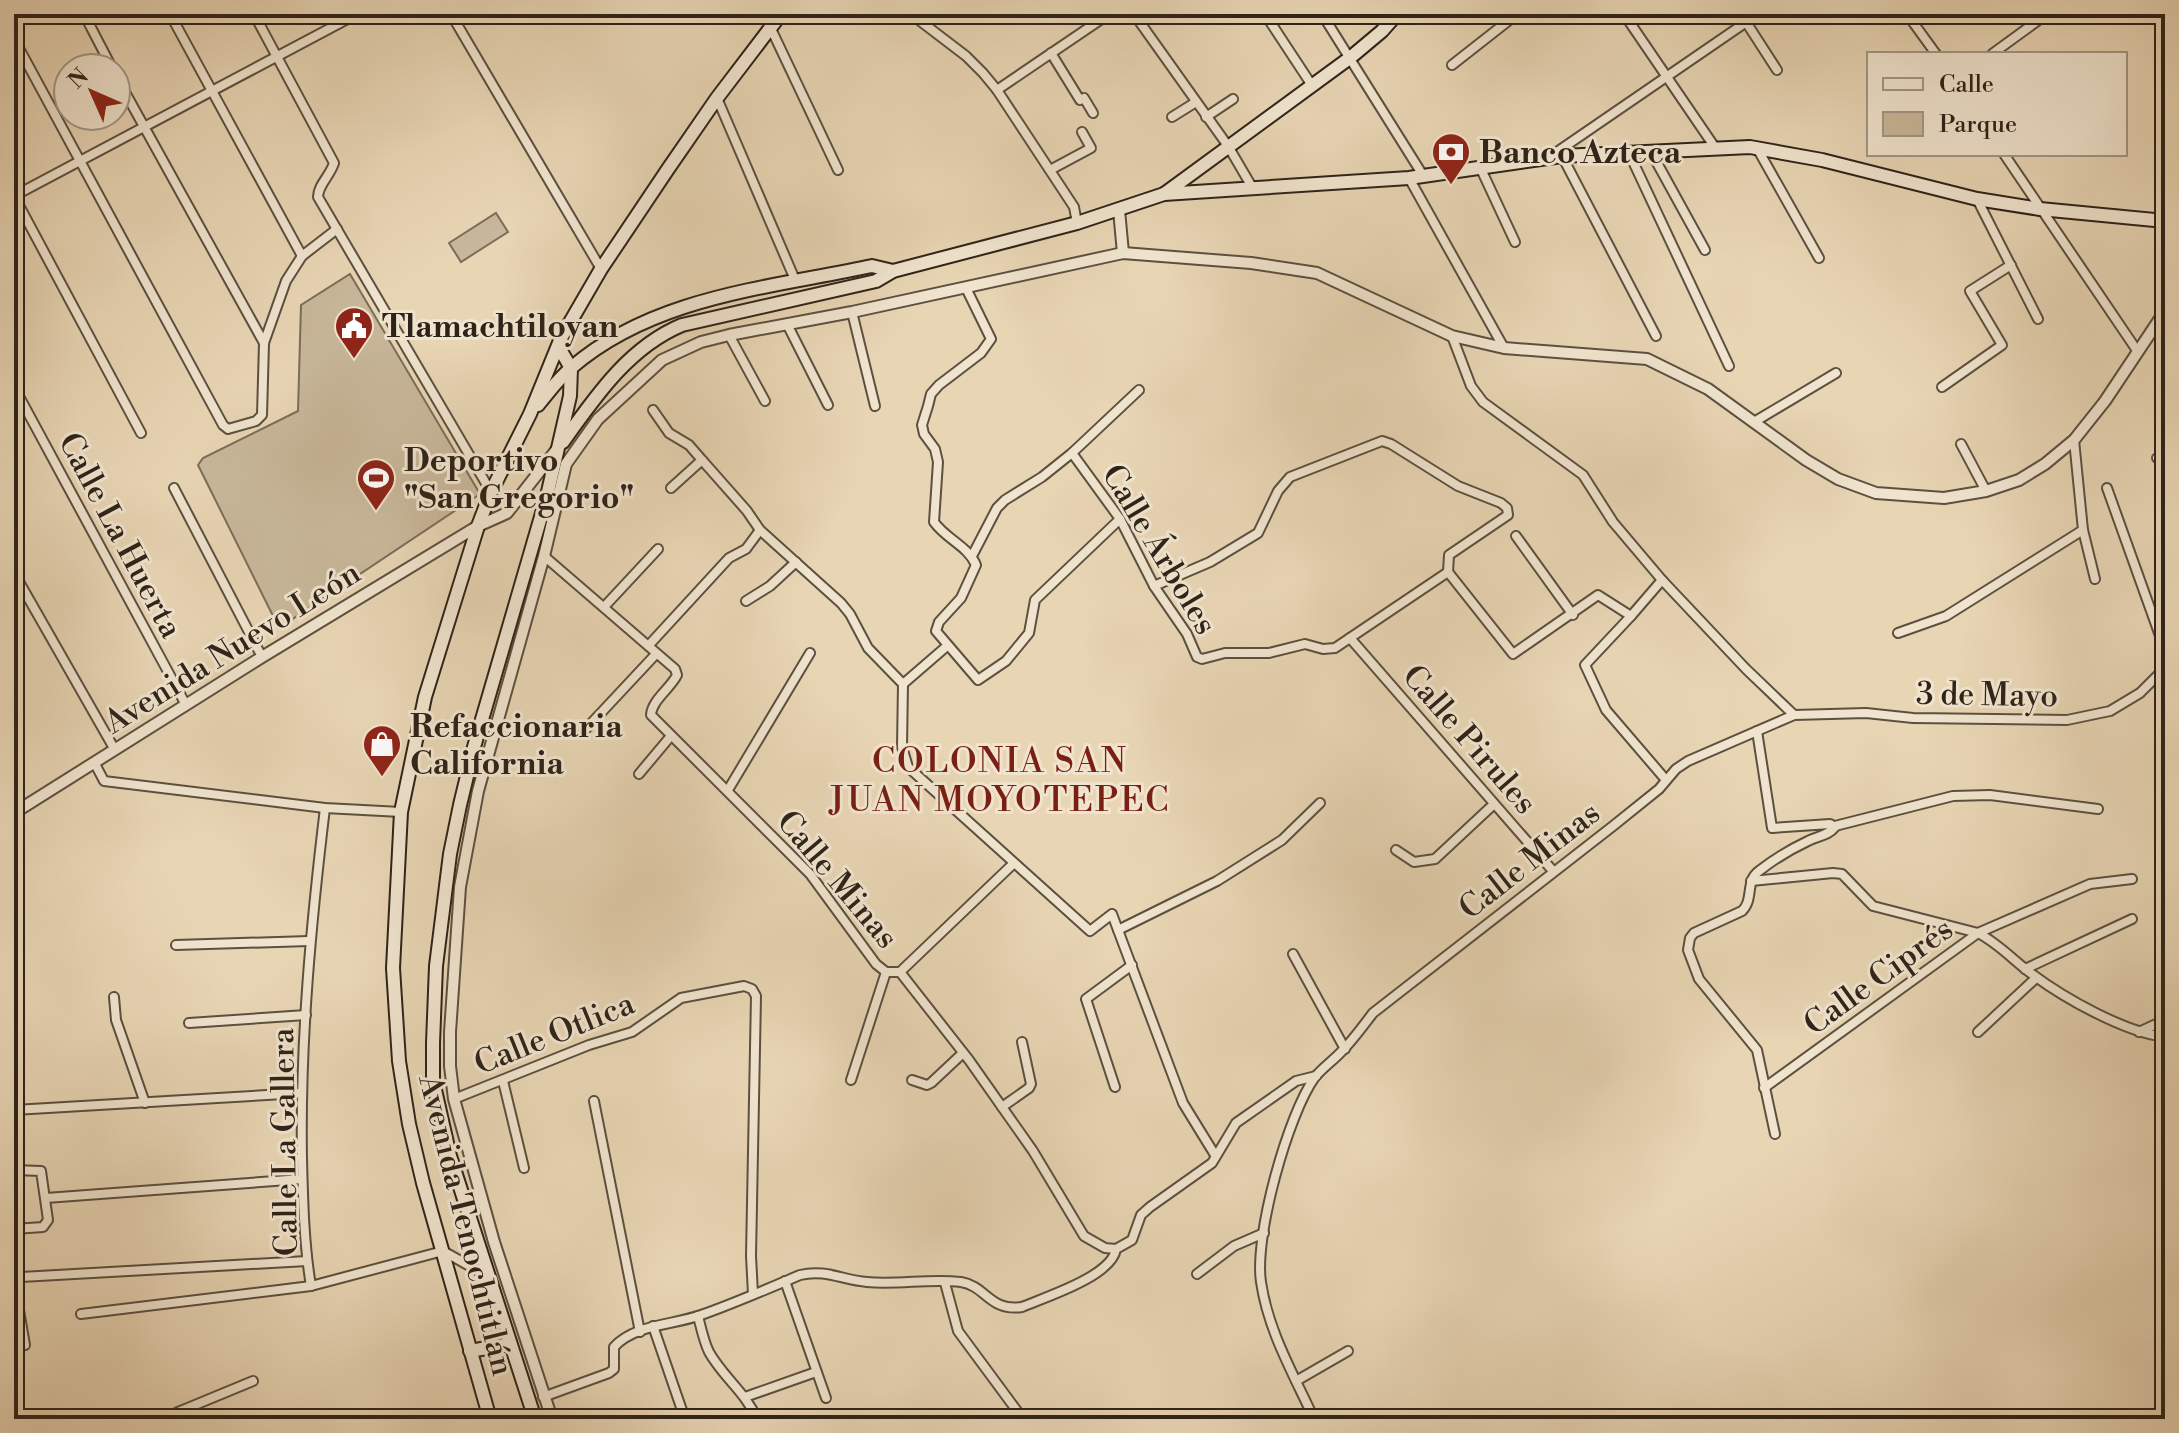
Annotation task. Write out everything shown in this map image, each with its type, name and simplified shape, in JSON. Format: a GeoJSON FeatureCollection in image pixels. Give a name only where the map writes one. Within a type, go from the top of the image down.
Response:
{"type":"FeatureCollection","features":[{"type":"Feature","properties":{"kind":"main road"},"geometry":{"type":"LineString","coordinates":[[530,414],[561,338],[601,269],[768,20],[781,14]]}},
{"type":"Feature","properties":{"kind":"main road"},"geometry":{"type":"LineString","coordinates":[[1164,194],[1313,87],[1382,31],[1397,14]]}},
{"type":"Feature","properties":{"kind":"main road"},"geometry":{"type":"LineString","coordinates":[[560,457],[590,405],[623,367],[670,330],[702,319],[876,281],[893,271],[1077,223],[1164,194],[1424,177],[1556,157],[1757,148],[1822,160],[1977,199],[2040,209],[2165,221]]}},
{"type":"Feature","properties":{"kind":"main road"},"geometry":{"type":"LineString","coordinates":[[530,414],[571,368],[605,344],[666,312],[713,299],[872,266],[893,271]]}},
{"type":"Feature","properties":{"kind":"main road"},"geometry":{"type":"LineString","coordinates":[[535,1419],[450,1156],[433,1081],[436,966],[450,854],[463,790],[560,457],[570,396],[571,368],[561,351],[561,338]]}},
{"type":"Feature","properties":{"kind":"main road","name":"Avenida Tenochtitlán"},"geometry":{"type":"LineString","coordinates":[[490,1419],[409,1124],[399,1061],[393,968],[401,812],[425,697],[478,526],[491,492],[530,414]]}},
{"type":"Feature","properties":{"kind":"main road"},"geometry":{"type":"LineString","coordinates":[[470,1351],[510,1344]]}},
{"type":"Feature","properties":{"kind":"street"},"geometry":{"type":"LineString","coordinates":[[84,14],[104,52]]}},
{"type":"Feature","properties":{"kind":"street"},"geometry":{"type":"LineString","coordinates":[[170,14],[302,256]]}},
{"type":"Feature","properties":{"kind":"street"},"geometry":{"type":"LineString","coordinates":[[254,14],[334,163],[331,173],[318,190],[318,197],[491,492]]}},
{"type":"Feature","properties":{"kind":"street"},"geometry":{"type":"LineString","coordinates":[[141,433],[14,196],[340,18],[357,14]]}},
{"type":"Feature","properties":{"kind":"street"},"geometry":{"type":"LineString","coordinates":[[451,14],[601,269]]}},
{"type":"Feature","properties":{"kind":"street"},"geometry":{"type":"LineString","coordinates":[[911,14],[966,56],[997,90],[1074,207],[1077,223]]}},
{"type":"Feature","properties":{"kind":"street"},"geometry":{"type":"LineString","coordinates":[[997,90],[1109,14]]}},
{"type":"Feature","properties":{"kind":"street"},"geometry":{"type":"LineString","coordinates":[[1134,14],[1228,146],[1252,187]]}},
{"type":"Feature","properties":{"kind":"street"},"geometry":{"type":"LineString","coordinates":[[1265,14],[1313,87]]}},
{"type":"Feature","properties":{"kind":"street"},"geometry":{"type":"LineString","coordinates":[[1322,14],[1424,177]]}},
{"type":"Feature","properties":{"kind":"street"},"geometry":{"type":"LineString","coordinates":[[1452,65],[1517,14]]}},
{"type":"Feature","properties":{"kind":"street"},"geometry":{"type":"LineString","coordinates":[[1624,14],[1716,149]]}},
{"type":"Feature","properties":{"kind":"street"},"geometry":{"type":"LineString","coordinates":[[1656,336],[1556,157],[1758,14]]}},
{"type":"Feature","properties":{"kind":"street"},"geometry":{"type":"LineString","coordinates":[[1907,14],[1935,52]]}},
{"type":"Feature","properties":{"kind":"street"},"geometry":{"type":"LineString","coordinates":[[1995,52],[2047,14]]}},
{"type":"Feature","properties":{"kind":"street"},"geometry":{"type":"LineString","coordinates":[[768,20],[838,170]]}},
{"type":"Feature","properties":{"kind":"street"},"geometry":{"type":"LineString","coordinates":[[1746,22],[1777,70]]}},
{"type":"Feature","properties":{"kind":"street"},"geometry":{"type":"LineString","coordinates":[[14,39],[223,425],[228,429],[256,421],[262,415],[264,343],[286,281],[302,256],[337,229]]}},
{"type":"Feature","properties":{"kind":"street"},"geometry":{"type":"LineString","coordinates":[[1051,53],[1080,100],[1084,98],[1093,113]]}},
{"type":"Feature","properties":{"kind":"street"},"geometry":{"type":"LineString","coordinates":[[717,98],[796,282]]}},
{"type":"Feature","properties":{"kind":"street"},"geometry":{"type":"LineString","coordinates":[[1206,117],[1233,99]]}},
{"type":"Feature","properties":{"kind":"street"},"geometry":{"type":"LineString","coordinates":[[1172,117],[1196,102]]}},
{"type":"Feature","properties":{"kind":"street"},"geometry":{"type":"LineString","coordinates":[[132,107],[264,343]]}},
{"type":"Feature","properties":{"kind":"street"},"geometry":{"type":"LineString","coordinates":[[1050,170],[1091,148],[1082,132]]}},
{"type":"Feature","properties":{"kind":"street"},"geometry":{"type":"LineString","coordinates":[[1757,148],[1819,258]]}},
{"type":"Feature","properties":{"kind":"street"},"geometry":{"type":"LineString","coordinates":[[1651,152],[1705,250]]}},
{"type":"Feature","properties":{"kind":"street"},"geometry":{"type":"LineString","coordinates":[[1629,153],[1729,366]]}},
{"type":"Feature","properties":{"kind":"street"},"geometry":{"type":"LineString","coordinates":[[2005,156],[2138,352]]}},
{"type":"Feature","properties":{"kind":"street"},"geometry":{"type":"LineString","coordinates":[[1480,167],[1515,242]]}},
{"type":"Feature","properties":{"kind":"street"},"geometry":{"type":"LineString","coordinates":[[1409,178],[1504,348]]}},
{"type":"Feature","properties":{"kind":"street"},"geometry":{"type":"LineString","coordinates":[[1977,199],[2038,319]]}},
{"type":"Feature","properties":{"kind":"street"},"geometry":{"type":"LineString","coordinates":[[1119,210],[1123,253]]}},
{"type":"Feature","properties":{"kind":"street","name":"Avenida Nuevo León"},"geometry":{"type":"LineString","coordinates":[[14,813],[262,657],[478,526],[507,513],[655,365],[701,342],[729,335],[852,312],[1123,253],[1251,263],[1317,273],[1452,336],[1504,348],[1647,359],[1708,389],[1806,460],[1838,479],[1876,493],[1944,498],[1986,491],[2019,480],[2074,440],[2105,401],[2165,311]]}},
{"type":"Feature","properties":{"kind":"street"},"geometry":{"type":"LineString","coordinates":[[1942,387],[2002,345],[1970,291],[2011,265]]}},
{"type":"Feature","properties":{"kind":"street"},"geometry":{"type":"LineString","coordinates":[[966,288],[991,339],[981,353],[931,394],[922,425],[924,434],[935,449],[938,462],[932,514],[934,522],[972,556]]}},
{"type":"Feature","properties":{"kind":"street"},"geometry":{"type":"LineString","coordinates":[[852,312],[875,406]]}},
{"type":"Feature","properties":{"kind":"street"},"geometry":{"type":"LineString","coordinates":[[787,324],[828,405]]}},
{"type":"Feature","properties":{"kind":"street"},"geometry":{"type":"LineString","coordinates":[[729,335],[765,401]]}},
{"type":"Feature","properties":{"kind":"street"},"geometry":{"type":"LineString","coordinates":[[1452,336],[1476,394],[1583,475],[1613,522],[1662,580],[1794,715]]}},
{"type":"Feature","properties":{"kind":"street"},"geometry":{"type":"LineString","coordinates":[[1754,422],[1836,373]]}},
{"type":"Feature","properties":{"kind":"street","name":"Calle La Huerta"},"geometry":{"type":"LineString","coordinates":[[14,387],[17,398],[186,705]]}},
{"type":"Feature","properties":{"kind":"street","name":"Calle Árboles"},"geometry":{"type":"LineString","coordinates":[[947,646],[936,631],[939,622],[961,598],[976,565],[972,556],[997,508],[1072,453],[1139,390]]}},
{"type":"Feature","properties":{"kind":"street"},"geometry":{"type":"LineString","coordinates":[[653,410],[669,433],[689,445],[760,530],[841,603],[868,648],[903,684],[902,747],[908,767],[1090,931],[1112,914],[1183,1103],[1215,1155]]}},
{"type":"Feature","properties":{"kind":"street"},"geometry":{"type":"LineString","coordinates":[[2074,440],[2083,530],[2095,579]]}},
{"type":"Feature","properties":{"kind":"street"},"geometry":{"type":"LineString","coordinates":[[1154,586],[1192,572],[1258,533],[1278,491],[1290,477],[1382,441],[1458,486],[1507,508],[1508,515],[1449,555],[1448,572],[1513,654],[1598,595],[1631,616]]}},
{"type":"Feature","properties":{"kind":"street"},"geometry":{"type":"LineString","coordinates":[[1961,444],[1986,491]]}},
{"type":"Feature","properties":{"kind":"street","name":"Calle Árboles"},"geometry":{"type":"LineString","coordinates":[[1072,453],[1120,519],[1154,586],[1187,634],[1197,657],[1202,659],[1225,653],[1269,653],[1305,644],[1323,649],[1335,648],[1350,638]]}},
{"type":"Feature","properties":{"kind":"street"},"geometry":{"type":"LineString","coordinates":[[552,1419],[494,1242],[454,1099],[450,1032],[455,943],[468,838],[503,697],[544,556],[560,457]]}},
{"type":"Feature","properties":{"kind":"street"},"geometry":{"type":"LineString","coordinates":[[671,488],[702,460]]}},
{"type":"Feature","properties":{"kind":"street"},"geometry":{"type":"LineString","coordinates":[[174,488],[262,657]]}},
{"type":"Feature","properties":{"kind":"street"},"geometry":{"type":"LineString","coordinates":[[2107,488],[2165,650]]}},
{"type":"Feature","properties":{"kind":"street"},"geometry":{"type":"LineString","coordinates":[[903,684],[947,646],[978,680],[1006,661],[1029,633],[1035,600],[1120,519]]}},
{"type":"Feature","properties":{"kind":"street"},"geometry":{"type":"LineString","coordinates":[[649,645],[729,558],[746,549],[760,530]]}},
{"type":"Feature","properties":{"kind":"street"},"geometry":{"type":"LineString","coordinates":[[1898,633],[1946,616],[2083,530]]}},
{"type":"Feature","properties":{"kind":"street"},"geometry":{"type":"LineString","coordinates":[[1516,536],[1573,615]]}},
{"type":"Feature","properties":{"kind":"street"},"geometry":{"type":"LineString","coordinates":[[604,607],[658,549]]}},
{"type":"Feature","properties":{"kind":"street","name":"Calle Minas"},"geometry":{"type":"LineString","coordinates":[[544,556],[675,669],[677,675],[651,710],[651,715],[810,874],[876,964],[886,972],[900,972],[1033,1151],[1084,1236],[1105,1248],[1116,1249]]}},
{"type":"Feature","properties":{"kind":"street"},"geometry":{"type":"LineString","coordinates":[[746,601],[770,586],[796,562]]}},
{"type":"Feature","properties":{"kind":"street"},"geometry":{"type":"LineString","coordinates":[[1350,638],[1448,572]]}},
{"type":"Feature","properties":{"kind":"street"},"geometry":{"type":"LineString","coordinates":[[14,573],[115,750]]}},
{"type":"Feature","properties":{"kind":"street"},"geometry":{"type":"LineString","coordinates":[[1662,580],[1585,665],[1606,710],[1666,780]]}},
{"type":"Feature","properties":{"kind":"street","name":"Calle Pirules"},"geometry":{"type":"LineString","coordinates":[[1350,638],[1553,871]]}},
{"type":"Feature","properties":{"kind":"street"},"geometry":{"type":"LineString","coordinates":[[728,790],[810,653]]}},
{"type":"Feature","properties":{"kind":"street"},"geometry":{"type":"LineString","coordinates":[[584,731],[656,654]]}},
{"type":"Feature","properties":{"kind":"street","name":"3 de Mayo"},"geometry":{"type":"LineString","coordinates":[[1794,715],[1866,713],[1913,718],[2067,720],[2110,711],[2140,693],[2165,668]]}},
{"type":"Feature","properties":{"kind":"street","name":"Calle Minas"},"geometry":{"type":"LineString","coordinates":[[1316,1076],[1345,1049],[1373,1013],[1613,826],[1688,761],[1794,715]]}},
{"type":"Feature","properties":{"kind":"street"},"geometry":{"type":"LineString","coordinates":[[1757,731],[1772,828],[1835,826],[1953,796],[1990,795],[2098,809]]}},
{"type":"Feature","properties":{"kind":"street"},"geometry":{"type":"LineString","coordinates":[[639,774],[670,737]]}},
{"type":"Feature","properties":{"kind":"street"},"geometry":{"type":"LineString","coordinates":[[94,762],[104,781],[325,808],[401,812]]}},
{"type":"Feature","properties":{"kind":"street"},"geometry":{"type":"LineString","coordinates":[[1118,930],[1217,881],[1282,840],[1320,803]]}},
{"type":"Feature","properties":{"kind":"street"},"geometry":{"type":"LineString","coordinates":[[1396,850],[1414,862],[1435,859],[1494,804]]}},
{"type":"Feature","properties":{"kind":"street","name":"Calle La Gallera"},"geometry":{"type":"LineString","coordinates":[[325,808],[309,941],[301,1093],[302,1179],[311,1286],[443,1251]]}},
{"type":"Feature","properties":{"kind":"street"},"geometry":{"type":"LineString","coordinates":[[1775,1134],[1757,1050],[1699,979],[1688,950],[1690,938],[1694,933],[1748,906],[1751,881],[1758,872],[1809,840],[1832,832],[1835,826]]}},
{"type":"Feature","properties":{"kind":"street"},"geometry":{"type":"LineString","coordinates":[[900,972],[1013,864]]}},
{"type":"Feature","properties":{"kind":"street","name":"Calle Ciprés"},"geometry":{"type":"LineString","coordinates":[[1751,881],[1842,874],[1873,906],[1978,933]]}},
{"type":"Feature","properties":{"kind":"street"},"geometry":{"type":"LineString","coordinates":[[2132,879],[2090,884],[1978,933],[2036,978],[2116,1023],[2165,1037]]}},
{"type":"Feature","properties":{"kind":"street"},"geometry":{"type":"LineString","coordinates":[[2025,969],[2132,919]]}},
{"type":"Feature","properties":{"kind":"street","name":"Calle Ciprés"},"geometry":{"type":"LineString","coordinates":[[1764,1088],[1978,933]]}},
{"type":"Feature","properties":{"kind":"street"},"geometry":{"type":"LineString","coordinates":[[176,945],[309,941]]}},
{"type":"Feature","properties":{"kind":"street"},"geometry":{"type":"LineString","coordinates":[[1293,954],[1345,1049]]}},
{"type":"Feature","properties":{"kind":"street"},"geometry":{"type":"LineString","coordinates":[[1115,1087],[1086,999],[1132,965]]}},
{"type":"Feature","properties":{"kind":"street"},"geometry":{"type":"LineString","coordinates":[[851,1080],[886,972]]}},
{"type":"Feature","properties":{"kind":"street"},"geometry":{"type":"LineString","coordinates":[[1978,1032],[2036,978]]}},
{"type":"Feature","properties":{"kind":"street","name":"Calle Otlica"},"geometry":{"type":"LineString","coordinates":[[454,1099],[589,1045],[632,1032],[681,998],[744,986],[752,989],[756,996],[753,1294]]}},
{"type":"Feature","properties":{"kind":"street"},"geometry":{"type":"LineString","coordinates":[[114,997],[116,1020],[145,1103]]}},
{"type":"Feature","properties":{"kind":"street"},"geometry":{"type":"LineString","coordinates":[[189,1023],[306,1015]]}},
{"type":"Feature","properties":{"kind":"street"},"geometry":{"type":"LineString","coordinates":[[2139,1032],[2165,1020]]}},
{"type":"Feature","properties":{"kind":"street"},"geometry":{"type":"LineString","coordinates":[[1002,1107],[1031,1084],[1022,1042]]}},
{"type":"Feature","properties":{"kind":"street"},"geometry":{"type":"LineString","coordinates":[[912,1080],[927,1085],[931,1083],[963,1053]]}},
{"type":"Feature","properties":{"kind":"street"},"geometry":{"type":"LineString","coordinates":[[543,1397],[609,1373],[614,1369],[614,1347],[653,1326],[698,1316],[817,1271],[866,1282],[963,1282],[997,1305],[1010,1309],[1022,1307],[1102,1270],[1115,1257],[1116,1249],[1132,1240],[1141,1215],[1212,1163],[1236,1123],[1296,1081],[1316,1076]]}},
{"type":"Feature","properties":{"kind":"street"},"geometry":{"type":"LineString","coordinates":[[1314,1419],[1271,1323],[1260,1281],[1264,1233],[1276,1167],[1305,1095],[1316,1076]]}},
{"type":"Feature","properties":{"kind":"street"},"geometry":{"type":"LineString","coordinates":[[503,1081],[524,1168]]}},
{"type":"Feature","properties":{"kind":"street"},"geometry":{"type":"LineString","coordinates":[[14,1110],[301,1093]]}},
{"type":"Feature","properties":{"kind":"street"},"geometry":{"type":"LineString","coordinates":[[594,1101],[640,1332]]}},
{"type":"Feature","properties":{"kind":"street"},"geometry":{"type":"LineString","coordinates":[[14,1170],[41,1171],[47,1226],[14,1229]]}},
{"type":"Feature","properties":{"kind":"street"},"geometry":{"type":"LineString","coordinates":[[46,1198],[302,1179]]}},
{"type":"Feature","properties":{"kind":"street"},"geometry":{"type":"LineString","coordinates":[[1197,1274],[1234,1246],[1264,1233]]}},
{"type":"Feature","properties":{"kind":"street"},"geometry":{"type":"LineString","coordinates":[[443,1251],[489,1277]]}},
{"type":"Feature","properties":{"kind":"street"},"geometry":{"type":"LineString","coordinates":[[25,1345],[15,1287],[21,1277],[307,1261]]}},
{"type":"Feature","properties":{"kind":"street"},"geometry":{"type":"LineString","coordinates":[[785,1281],[826,1398]]}},
{"type":"Feature","properties":{"kind":"street"},"geometry":{"type":"LineString","coordinates":[[945,1283],[958,1331],[1023,1419]]}},
{"type":"Feature","properties":{"kind":"street"},"geometry":{"type":"LineString","coordinates":[[81,1314],[311,1286]]}},
{"type":"Feature","properties":{"kind":"street"},"geometry":{"type":"LineString","coordinates":[[698,1316],[708,1350],[719,1368],[745,1397],[757,1419]]}},
{"type":"Feature","properties":{"kind":"street"},"geometry":{"type":"LineString","coordinates":[[653,1326],[685,1419]]}},
{"type":"Feature","properties":{"kind":"street"},"geometry":{"type":"LineString","coordinates":[[1296,1381],[1348,1351]]}},
{"type":"Feature","properties":{"kind":"street"},"geometry":{"type":"LineString","coordinates":[[745,1397],[816,1372]]}},
{"type":"Feature","properties":{"kind":"street"},"geometry":{"type":"LineString","coordinates":[[165,1419],[181,1415],[253,1381]]}},
{"type":"Feature","properties":{"kind":"green space"},"geometry":{"type":"Polygon","coordinates":[[[496,213],[508,232],[461,262],[449,243],[496,213]]]}},
{"type":"Feature","properties":{"kind":"green space"},"geometry":{"type":"Polygon","coordinates":[[[350,274],[480,494],[279,628],[198,465],[203,458],[298,411],[301,305],[350,274]]]}},
{"type":"Feature","properties":{"kind":"place","name":"Banco Azteca"},"geometry":{"type":"Point","coordinates":[1451,186]}},
{"type":"Feature","properties":{"kind":"place","name":"Tlamachtiloyan"},"geometry":{"type":"Point","coordinates":[354,360]}},
{"type":"Feature","properties":{"kind":"place","name":"Deportivo \"San Gregorio\""},"geometry":{"type":"Point","coordinates":[376,512]}},
{"type":"Feature","properties":{"kind":"place","name":"Refaccionaria California"},"geometry":{"type":"Point","coordinates":[382,778]}},
{"type":"Feature","properties":{"kind":"district","name":"COLONIA SAN JUAN MOYOTEPEC"},"geometry":{"type":"Point","coordinates":[1000,780]}}]}
